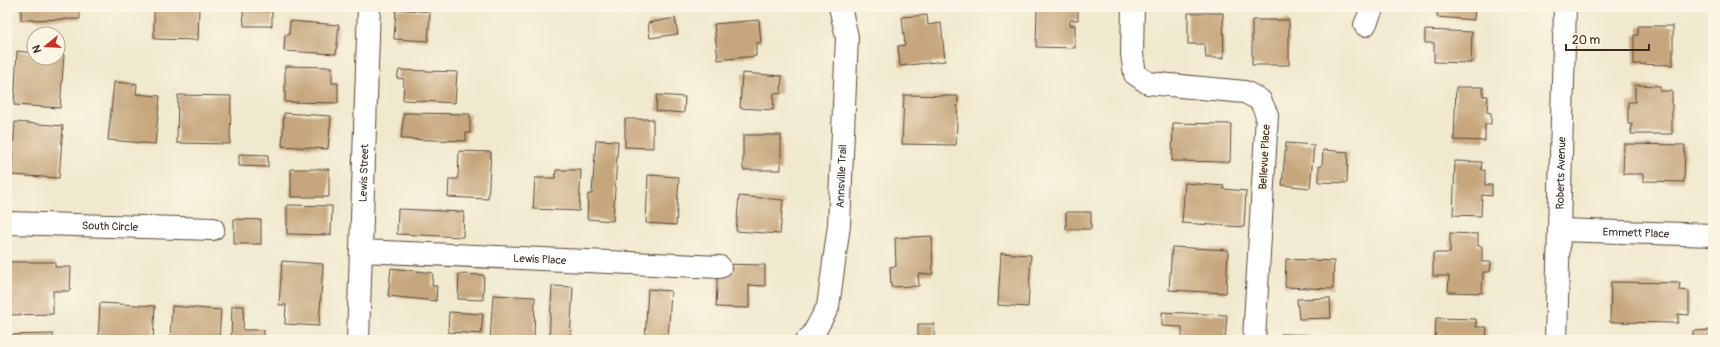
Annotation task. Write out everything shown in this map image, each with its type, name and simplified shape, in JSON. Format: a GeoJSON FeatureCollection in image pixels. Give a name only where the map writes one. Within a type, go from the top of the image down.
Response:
{"type":"FeatureCollection","features":[{"type":"Feature","properties":{"kind":"street","name":"Lewis Street"},"geometry":{"type":"LineString","coordinates":[[358,340],[369,7]]}},
{"type":"Feature","properties":{"kind":"street","name":"Annsville Trail"},"geometry":{"type":"LineString","coordinates":[[807,340],[812,336],[828,307],[839,225],[848,37],[840,7]]}},
{"type":"Feature","properties":{"kind":"street","name":"Bellevue Place"},"geometry":{"type":"LineString","coordinates":[[1133,7],[1132,54],[1135,74],[1148,83],[1245,92],[1260,100],[1267,116],[1254,340]]}},
{"type":"Feature","properties":{"kind":"street","name":"Roberts Avenue"},"geometry":{"type":"LineString","coordinates":[[1556,340],[1564,7]]}},
{"type":"Feature","properties":{"kind":"street","name":"South Circle"},"geometry":{"type":"LineString","coordinates":[[7,223],[213,229]]}},
{"type":"Feature","properties":{"kind":"street","name":"Emmett Place"},"geometry":{"type":"LineString","coordinates":[[1559,230],[1713,235]]}},
{"type":"Feature","properties":{"kind":"street","name":"Lewis Place"},"geometry":{"type":"LineString","coordinates":[[360,252],[720,267]]}},
{"type":"Feature","properties":{"kind":"building"},"geometry":{"type":"Polygon","coordinates":[[[21,7],[79,7],[80,19],[21,20],[21,7]]]}},
{"type":"Feature","properties":{"kind":"building"},"geometry":{"type":"Polygon","coordinates":[[[154,7],[199,7],[198,40],[154,39],[154,7]]]}},
{"type":"Feature","properties":{"kind":"building"},"geometry":{"type":"Polygon","coordinates":[[[1037,7],[1078,7],[1078,20],[1070,20],[1070,25],[1075,25],[1075,48],[1036,47],[1037,7]]]}},
{"type":"Feature","properties":{"kind":"building"},"geometry":{"type":"Polygon","coordinates":[[[1438,7],[1475,7],[1474,20],[1437,17],[1438,7]]]}},
{"type":"Feature","properties":{"kind":"building"},"geometry":{"type":"Polygon","coordinates":[[[396,9],[430,12],[428,41],[394,39],[396,9]]]}},
{"type":"Feature","properties":{"kind":"building"},"geometry":{"type":"Polygon","coordinates":[[[243,11],[272,11],[272,26],[244,26],[243,11]]]}},
{"type":"Feature","properties":{"kind":"building"},"geometry":{"type":"Polygon","coordinates":[[[1188,13],[1223,13],[1224,58],[1206,58],[1205,44],[1188,44],[1188,13]]]}},
{"type":"Feature","properties":{"kind":"building"},"geometry":{"type":"Polygon","coordinates":[[[927,15],[928,25],[941,23],[945,61],[900,66],[898,46],[905,45],[902,17],[927,15]]]}},
{"type":"Feature","properties":{"kind":"building"},"geometry":{"type":"Polygon","coordinates":[[[675,18],[678,34],[650,38],[648,23],[675,18]]]}},
{"type":"Feature","properties":{"kind":"building"},"geometry":{"type":"Polygon","coordinates":[[[759,20],[761,43],[756,43],[756,56],[718,60],[714,24],[759,20]]]}},
{"type":"Feature","properties":{"kind":"building"},"geometry":{"type":"Polygon","coordinates":[[[1252,20],[1289,20],[1289,65],[1252,65],[1252,20]]]}},
{"type":"Feature","properties":{"kind":"building"},"geometry":{"type":"Polygon","coordinates":[[[290,21],[339,25],[336,54],[284,51],[285,35],[289,35],[290,21]]]}},
{"type":"Feature","properties":{"kind":"building"},"geometry":{"type":"Polygon","coordinates":[[[1638,26],[1673,26],[1673,65],[1634,64],[1634,35],[1638,35],[1638,26]]]}},
{"type":"Feature","properties":{"kind":"building"},"geometry":{"type":"Polygon","coordinates":[[[1425,30],[1472,32],[1471,63],[1434,62],[1434,43],[1425,43],[1425,30]]]}},
{"type":"Feature","properties":{"kind":"building"},"geometry":{"type":"Polygon","coordinates":[[[17,51],[26,52],[26,66],[63,66],[60,108],[14,105],[17,51]]]}},
{"type":"Feature","properties":{"kind":"building"},"geometry":{"type":"Polygon","coordinates":[[[285,66],[332,67],[332,83],[338,83],[338,103],[285,102],[285,66]]]}},
{"type":"Feature","properties":{"kind":"building"},"geometry":{"type":"Polygon","coordinates":[[[399,70],[457,72],[455,103],[403,100],[404,79],[397,78],[399,70]]]}},
{"type":"Feature","properties":{"kind":"building"},"geometry":{"type":"Polygon","coordinates":[[[742,73],[782,76],[781,94],[774,93],[773,110],[740,108],[742,73]]]}},
{"type":"Feature","properties":{"kind":"building"},"geometry":{"type":"Polygon","coordinates":[[[114,82],[137,84],[136,94],[160,96],[155,144],[108,140],[114,82]]]}},
{"type":"Feature","properties":{"kind":"building"},"geometry":{"type":"Polygon","coordinates":[[[1635,85],[1660,86],[1660,91],[1672,91],[1672,134],[1631,134],[1632,124],[1628,124],[1628,102],[1635,102],[1635,85]]]}},
{"type":"Feature","properties":{"kind":"building"},"geometry":{"type":"Polygon","coordinates":[[[1456,87],[1483,87],[1483,96],[1488,96],[1487,112],[1491,113],[1491,124],[1485,124],[1485,141],[1454,140],[1456,87]]]}},
{"type":"Feature","properties":{"kind":"building"},"geometry":{"type":"Polygon","coordinates":[[[178,95],[231,96],[230,144],[177,143],[178,95]]]}},
{"type":"Feature","properties":{"kind":"building"},"geometry":{"type":"Polygon","coordinates":[[[657,95],[685,97],[684,113],[656,111],[657,95]]]}},
{"type":"Feature","properties":{"kind":"building"},"geometry":{"type":"Polygon","coordinates":[[[904,95],[958,96],[956,145],[902,144],[904,95]]]}},
{"type":"Feature","properties":{"kind":"building"},"geometry":{"type":"Polygon","coordinates":[[[284,113],[331,116],[328,149],[282,146],[284,113]]]}},
{"type":"Feature","properties":{"kind":"building"},"geometry":{"type":"Polygon","coordinates":[[[404,113],[470,114],[470,133],[466,133],[466,141],[401,139],[404,113]]]}},
{"type":"Feature","properties":{"kind":"building"},"geometry":{"type":"Polygon","coordinates":[[[625,119],[653,119],[653,148],[625,147],[625,119]]]}},
{"type":"Feature","properties":{"kind":"building"},"geometry":{"type":"Polygon","coordinates":[[[15,122],[63,126],[59,178],[11,175],[15,122]]]}},
{"type":"Feature","properties":{"kind":"building"},"geometry":{"type":"Polygon","coordinates":[[[1173,123],[1231,124],[1230,162],[1172,161],[1173,123]]]}},
{"type":"Feature","properties":{"kind":"building"},"geometry":{"type":"Polygon","coordinates":[[[743,135],[781,135],[781,170],[743,170],[743,135]]]}},
{"type":"Feature","properties":{"kind":"building"},"geometry":{"type":"Polygon","coordinates":[[[596,140],[618,141],[613,221],[587,219],[588,194],[592,194],[596,140]]]}},
{"type":"Feature","properties":{"kind":"building"},"geometry":{"type":"Polygon","coordinates":[[[1286,143],[1314,145],[1310,188],[1282,185],[1286,143]]]}},
{"type":"Feature","properties":{"kind":"building"},"geometry":{"type":"Polygon","coordinates":[[[1624,144],[1685,145],[1684,182],[1643,181],[1643,174],[1623,174],[1624,144]]]}},
{"type":"Feature","properties":{"kind":"building"},"geometry":{"type":"Polygon","coordinates":[[[1323,150],[1348,152],[1347,183],[1319,182],[1319,166],[1322,166],[1323,150]]]}},
{"type":"Feature","properties":{"kind":"building"},"geometry":{"type":"Polygon","coordinates":[[[459,151],[491,152],[488,199],[448,197],[449,179],[458,179],[459,151]]]}},
{"type":"Feature","properties":{"kind":"building"},"geometry":{"type":"Polygon","coordinates":[[[239,154],[268,155],[268,167],[239,166],[239,154]]]}},
{"type":"Feature","properties":{"kind":"building"},"geometry":{"type":"Polygon","coordinates":[[[1455,161],[1482,162],[1481,170],[1485,170],[1485,185],[1492,185],[1492,196],[1482,195],[1481,216],[1453,215],[1455,161]]]}},
{"type":"Feature","properties":{"kind":"building"},"geometry":{"type":"Polygon","coordinates":[[[291,169],[329,169],[329,197],[291,197],[291,169]]]}},
{"type":"Feature","properties":{"kind":"building"},"geometry":{"type":"Polygon","coordinates":[[[556,170],[581,170],[579,211],[533,209],[535,178],[555,178],[556,170]]]}},
{"type":"Feature","properties":{"kind":"building"},"geometry":{"type":"Polygon","coordinates":[[[648,175],[679,177],[676,225],[646,223],[648,175]]]}},
{"type":"Feature","properties":{"kind":"building"},"geometry":{"type":"Polygon","coordinates":[[[1185,183],[1224,186],[1223,189],[1246,191],[1244,227],[1182,223],[1185,183]]]}},
{"type":"Feature","properties":{"kind":"building"},"geometry":{"type":"Polygon","coordinates":[[[739,196],[783,200],[780,234],[736,231],[739,196]]]}},
{"type":"Feature","properties":{"kind":"building"},"geometry":{"type":"Polygon","coordinates":[[[287,205],[332,206],[331,235],[287,234],[287,205]]]}},
{"type":"Feature","properties":{"kind":"building"},"geometry":{"type":"Polygon","coordinates":[[[398,209],[464,212],[463,237],[397,234],[398,209]]]}},
{"type":"Feature","properties":{"kind":"building"},"geometry":{"type":"Polygon","coordinates":[[[1066,212],[1091,212],[1091,229],[1066,229],[1066,212]]]}},
{"type":"Feature","properties":{"kind":"building"},"geometry":{"type":"Polygon","coordinates":[[[234,219],[261,220],[261,244],[234,244],[234,219]]]}},
{"type":"Feature","properties":{"kind":"building"},"geometry":{"type":"Polygon","coordinates":[[[1450,233],[1478,234],[1478,246],[1482,246],[1482,262],[1491,262],[1490,272],[1483,272],[1482,293],[1448,292],[1449,276],[1433,276],[1433,253],[1450,253],[1450,233]]]}},
{"type":"Feature","properties":{"kind":"building"},"geometry":{"type":"Polygon","coordinates":[[[932,236],[933,274],[918,274],[919,286],[891,287],[890,267],[896,266],[895,238],[932,236]]]}},
{"type":"Feature","properties":{"kind":"building"},"geometry":{"type":"Polygon","coordinates":[[[1172,247],[1228,250],[1226,293],[1169,290],[1172,247]]]}},
{"type":"Feature","properties":{"kind":"building"},"geometry":{"type":"Polygon","coordinates":[[[1001,253],[1031,255],[1028,307],[998,305],[1001,253]]]}},
{"type":"Feature","properties":{"kind":"building"},"geometry":{"type":"Polygon","coordinates":[[[1286,259],[1334,261],[1333,289],[1285,287],[1286,259]]]}},
{"type":"Feature","properties":{"kind":"building"},"geometry":{"type":"Polygon","coordinates":[[[282,261],[323,264],[319,326],[285,324],[286,305],[279,305],[282,261]]]}},
{"type":"Feature","properties":{"kind":"building"},"geometry":{"type":"Polygon","coordinates":[[[7,262],[55,262],[55,267],[71,267],[70,291],[53,291],[53,314],[7,315],[7,262]]]}},
{"type":"Feature","properties":{"kind":"building"},"geometry":{"type":"Polygon","coordinates":[[[718,264],[765,265],[765,286],[749,285],[749,308],[716,307],[718,264]]]}},
{"type":"Feature","properties":{"kind":"building"},"geometry":{"type":"Polygon","coordinates":[[[391,268],[433,273],[432,286],[437,286],[436,301],[388,296],[391,268]]]}},
{"type":"Feature","properties":{"kind":"building"},"geometry":{"type":"Polygon","coordinates":[[[459,274],[484,275],[483,300],[458,299],[459,274]]]}},
{"type":"Feature","properties":{"kind":"building"},"geometry":{"type":"Polygon","coordinates":[[[1611,282],[1680,283],[1679,290],[1689,291],[1689,315],[1678,314],[1678,323],[1610,322],[1611,282]]]}},
{"type":"Feature","properties":{"kind":"building"},"geometry":{"type":"Polygon","coordinates":[[[552,286],[573,287],[570,340],[549,340],[552,286]]]}},
{"type":"Feature","properties":{"kind":"building"},"geometry":{"type":"Polygon","coordinates":[[[648,289],[671,291],[668,340],[645,340],[648,289]]]}},
{"type":"Feature","properties":{"kind":"building"},"geometry":{"type":"Polygon","coordinates":[[[493,295],[535,297],[534,340],[490,340],[493,295]]]}},
{"type":"Feature","properties":{"kind":"building"},"geometry":{"type":"Polygon","coordinates":[[[1330,298],[1331,318],[1299,319],[1297,299],[1330,298]]]}},
{"type":"Feature","properties":{"kind":"building"},"geometry":{"type":"Polygon","coordinates":[[[100,303],[155,306],[153,340],[98,340],[100,303]]]}},
{"type":"Feature","properties":{"kind":"building"},"geometry":{"type":"Polygon","coordinates":[[[172,306],[221,310],[219,340],[170,340],[172,306]]]}},
{"type":"Feature","properties":{"kind":"building"},"geometry":{"type":"Polygon","coordinates":[[[232,306],[244,306],[243,330],[264,330],[264,340],[231,340],[232,306]]]}},
{"type":"Feature","properties":{"kind":"building"},"geometry":{"type":"Polygon","coordinates":[[[449,312],[483,314],[481,334],[448,332],[449,312]]]}},
{"type":"Feature","properties":{"kind":"building"},"geometry":{"type":"Polygon","coordinates":[[[1162,312],[1227,315],[1225,340],[1182,340],[1182,327],[1162,326],[1162,312]]]}},
{"type":"Feature","properties":{"kind":"building"},"geometry":{"type":"Polygon","coordinates":[[[1436,318],[1476,319],[1476,327],[1487,327],[1486,340],[1435,340],[1436,318]]]}},
{"type":"Feature","properties":{"kind":"building"},"geometry":{"type":"Polygon","coordinates":[[[918,324],[934,324],[934,340],[918,340],[918,324]]]}},
{"type":"Feature","properties":{"kind":"building"},"geometry":{"type":"Polygon","coordinates":[[[1713,330],[1713,340],[1693,340],[1693,331],[1713,330]]]}},
{"type":"Feature","properties":{"kind":"building"},"geometry":{"type":"Polygon","coordinates":[[[53,334],[53,340],[7,340],[7,335],[53,334]]]}},
{"type":"Feature","properties":{"kind":"building"},"geometry":{"type":"Polygon","coordinates":[[[1281,334],[1308,335],[1308,340],[1281,340],[1281,334]]]}},
{"type":"Feature","properties":{"kind":"building"},"geometry":{"type":"Polygon","coordinates":[[[1623,337],[1651,338],[1650,340],[1623,340],[1623,337]]]}}]}
